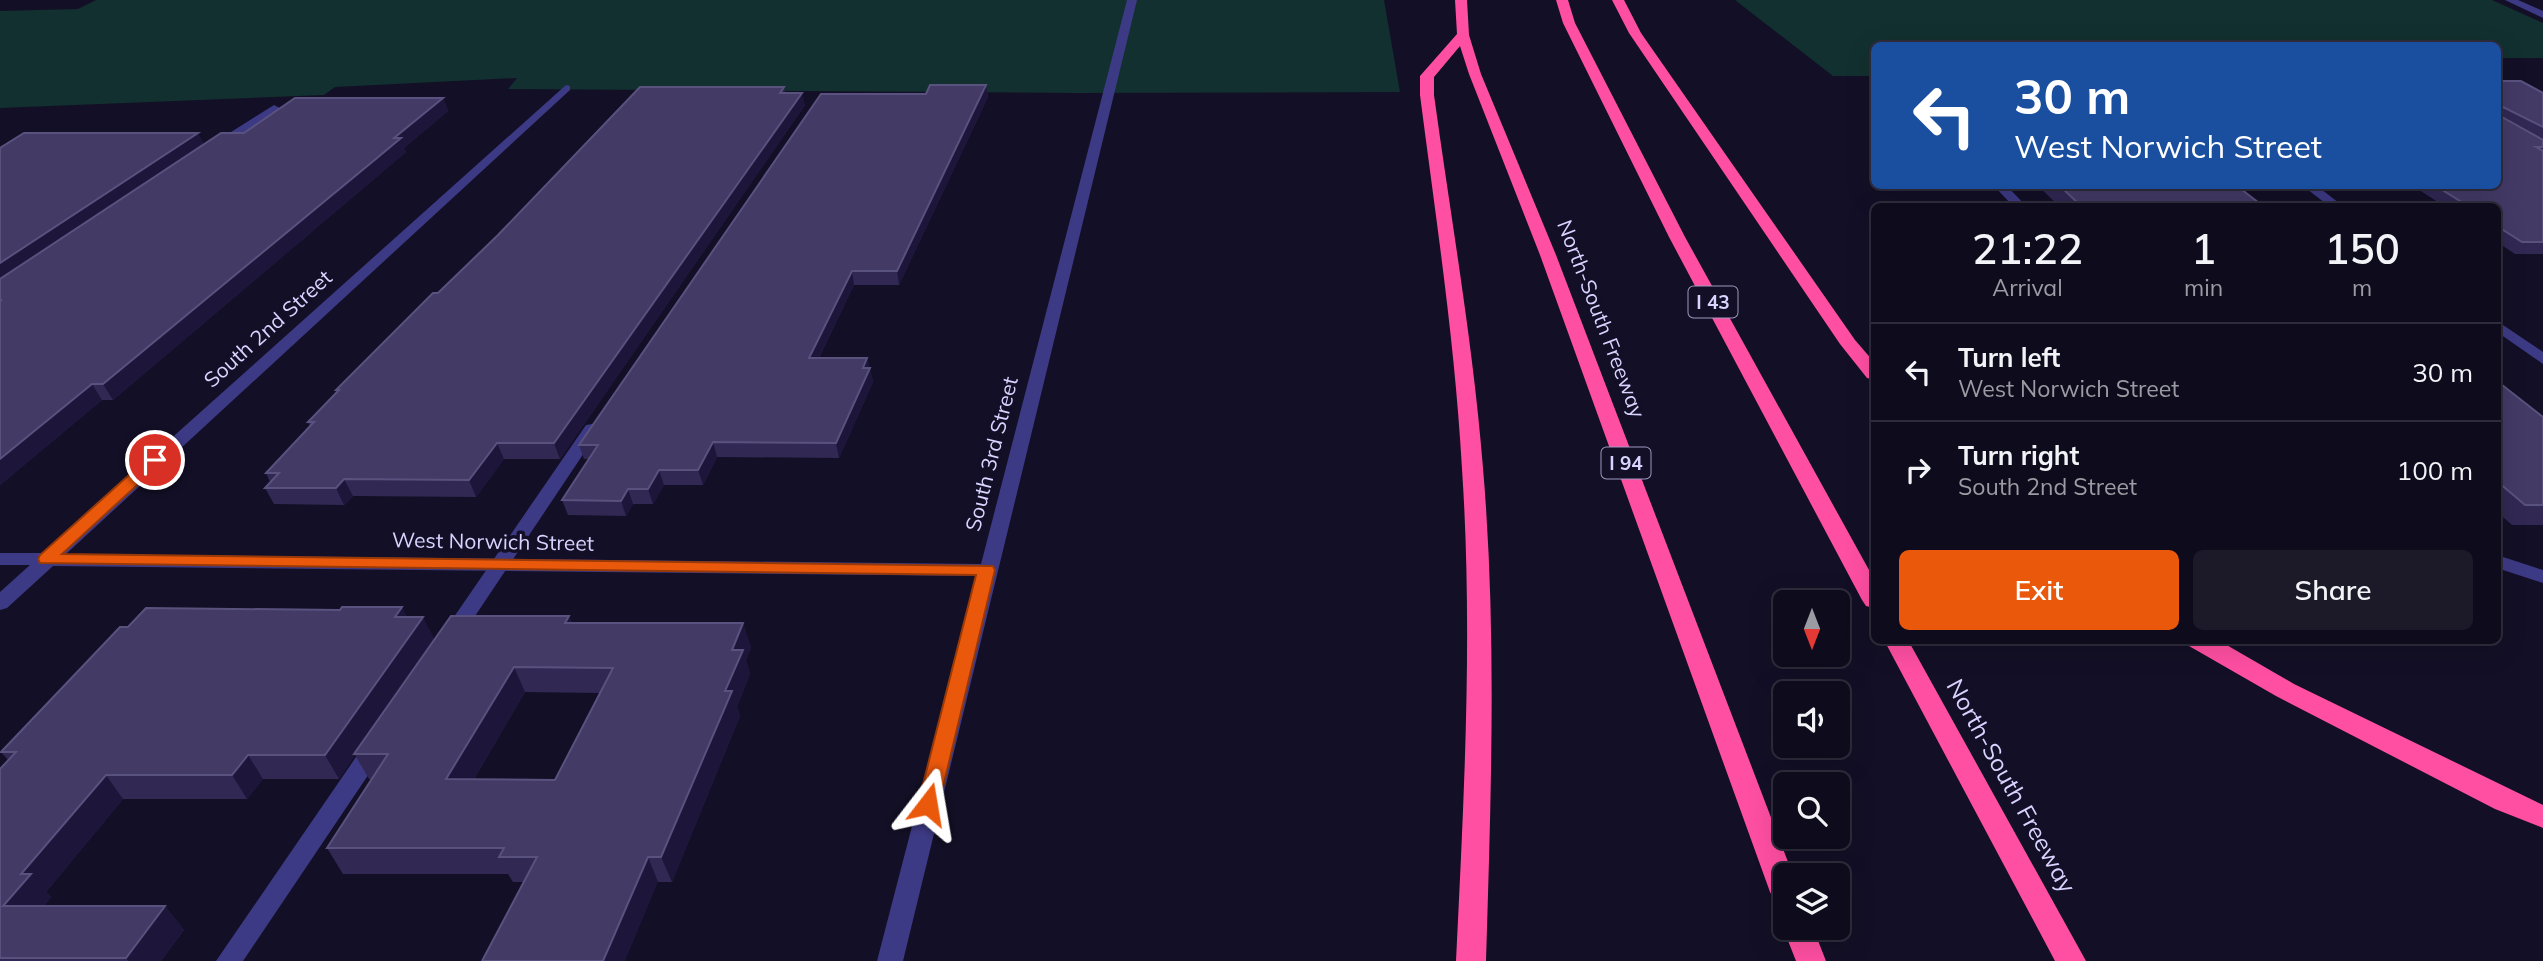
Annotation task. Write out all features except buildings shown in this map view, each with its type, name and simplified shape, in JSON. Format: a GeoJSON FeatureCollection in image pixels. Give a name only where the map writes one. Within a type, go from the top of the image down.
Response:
{"type":"FeatureCollection","features":[{"type":"Feature","properties":{"kind":"highway","name":"North-South Freeway"},"geometry":{"type":"LineString","coordinates":[[1461,0],[1463,35],[1475,74],[1548,255],[1774,863]]}},
{"type":"Feature","properties":{"kind":"highway","name":"I 43"},"geometry":{"type":"LineString","coordinates":[[1562,0],[1569,23],[1678,237],[1871,594]]}},
{"type":"Feature","properties":{"kind":"highway"},"geometry":{"type":"LineString","coordinates":[[1618,0],[1635,33],[1833,321],[1871,370]]}},
{"type":"Feature","properties":{"kind":"highway"},"geometry":{"type":"LineString","coordinates":[[1463,35],[1427,76],[1427,95],[1467,400],[1476,542],[1480,741],[1471,961]]}},
{"type":"Feature","properties":{"kind":"highway","name":"North-South Freeway"},"geometry":{"type":"LineString","coordinates":[[1898,644],[2071,961]]}},
{"type":"Feature","properties":{"kind":"highway"},"geometry":{"type":"LineString","coordinates":[[2204,644],[2309,702],[2505,801],[2543,817]]}},
{"type":"Feature","properties":{"kind":"highway"},"geometry":{"type":"LineString","coordinates":[[1803,940],[1811,961]]}},
{"type":"Feature","properties":{"kind":"street","name":"South 3rd Street"},"geometry":{"type":"LineString","coordinates":[[890,961],[986,570],[1132,0]]}},
{"type":"Feature","properties":{"kind":"street"},"geometry":{"type":"LineString","coordinates":[[2510,0],[2543,15]]}},
{"type":"Feature","properties":{"kind":"street","name":"South 2nd Street"},"geometry":{"type":"LineString","coordinates":[[0,603],[566,88]]}},
{"type":"Feature","properties":{"kind":"street"},"geometry":{"type":"LineString","coordinates":[[206,154],[274,108]]}},
{"type":"Feature","properties":{"kind":"street"},"geometry":{"type":"LineString","coordinates":[[2003,189],[2017,203]]}},
{"type":"Feature","properties":{"kind":"street"},"geometry":{"type":"LineString","coordinates":[[2313,189],[2333,203]]}},
{"type":"Feature","properties":{"kind":"street"},"geometry":{"type":"LineString","coordinates":[[2501,329],[2543,359]]}},
{"type":"Feature","properties":{"kind":"street"},"geometry":{"type":"LineString","coordinates":[[444,646],[599,419]]}},
{"type":"Feature","properties":{"kind":"street","name":"West Norwich Street"},"geometry":{"type":"LineString","coordinates":[[0,559],[986,570]]}},
{"type":"Feature","properties":{"kind":"street"},"geometry":{"type":"LineString","coordinates":[[2501,562],[2543,577]]}},
{"type":"Feature","properties":{"kind":"street"},"geometry":{"type":"LineString","coordinates":[[229,961],[383,736]]}},
{"type":"Feature","properties":{"kind":"green space"},"geometry":{"type":"Polygon","coordinates":[[[96,0],[1384,0],[1400,92],[508,89],[517,78],[335,87],[324,95],[0,108],[0,11],[78,9],[96,0]]]}},
{"type":"Feature","properties":{"kind":"green space"},"geometry":{"type":"Polygon","coordinates":[[[1735,0],[2492,0],[2543,23],[2543,58],[2501,58],[2501,42],[1871,42],[1871,76],[1833,76],[1735,0]]]}},
{"type":"Feature","properties":{"kind":"route"},"geometry":{"type":"LineString","coordinates":[[155,460],[46,559],[986,570],[928,804]]}}]}
